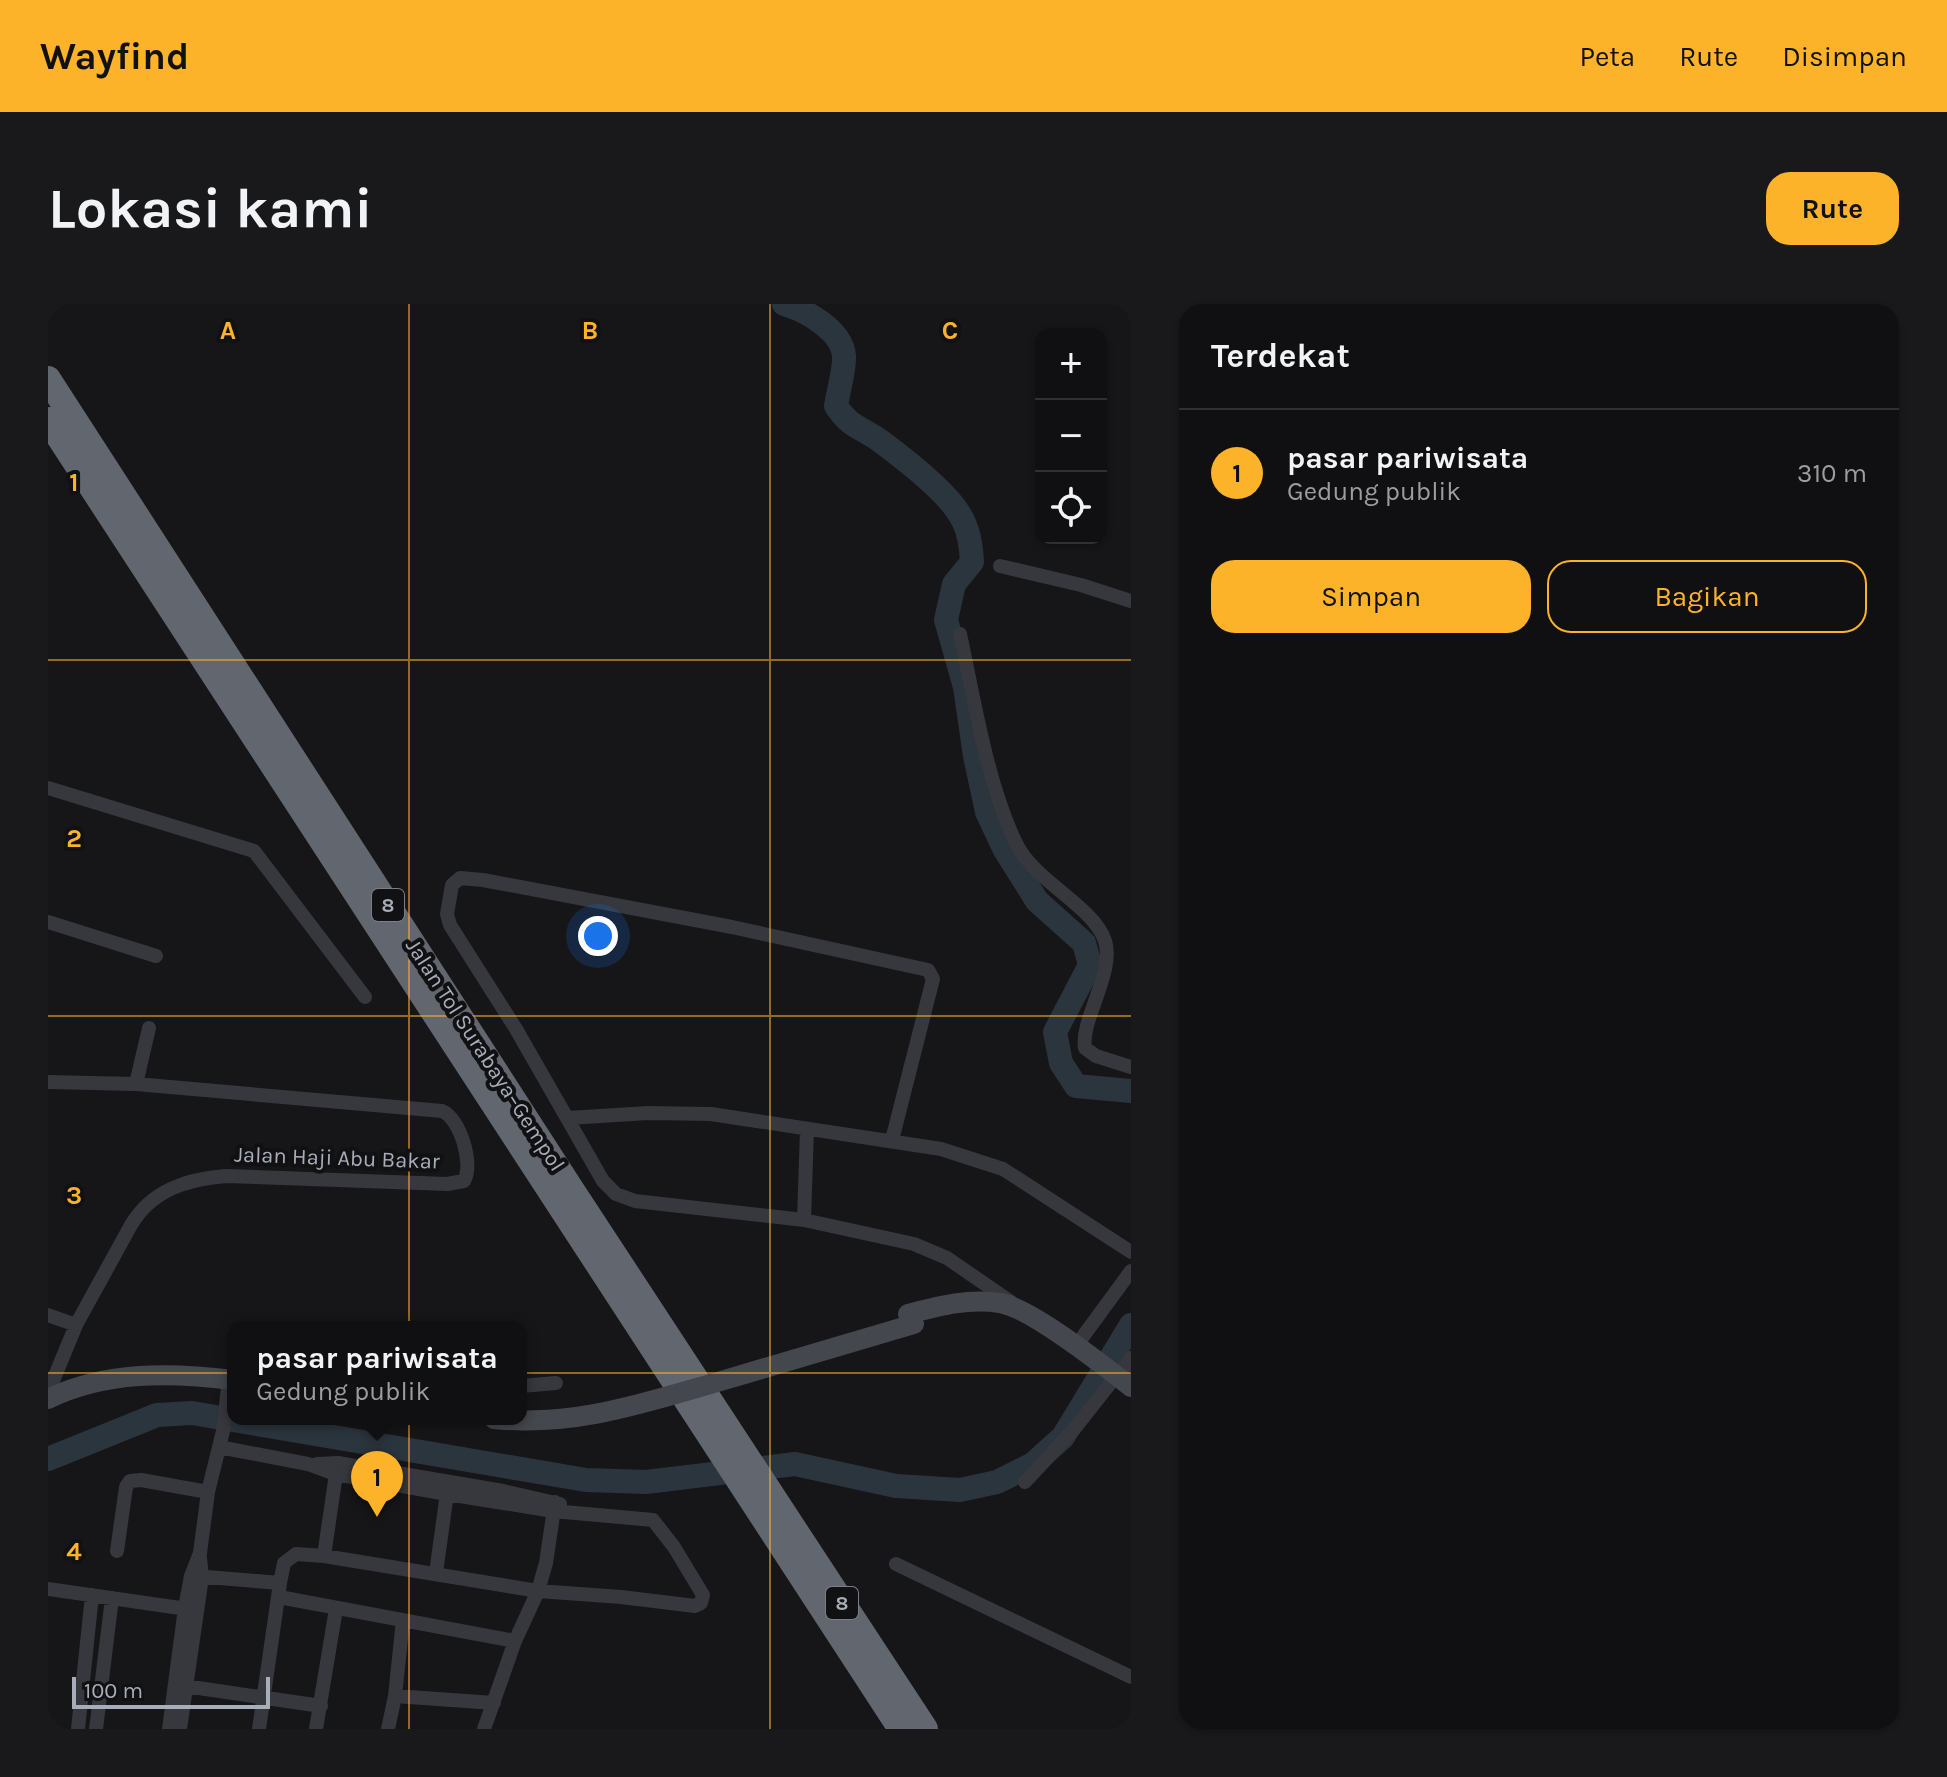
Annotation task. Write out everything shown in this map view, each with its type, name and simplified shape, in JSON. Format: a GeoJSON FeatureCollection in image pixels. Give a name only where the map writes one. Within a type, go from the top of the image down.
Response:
{"type":"FeatureCollection","features":[{"type":"Feature","properties":{"kind":"highway","name":"Jalan Tol Surabaya–Gempol"},"geometry":{"type":"LineString","coordinates":[[48,379],[750,1481],[901,1729]]}},
{"type":"Feature","properties":{"kind":"highway","name":"Jalan Tol Surabaya–Gempol"},"geometry":{"type":"LineString","coordinates":[[48,420],[720,1434]]}},
{"type":"Feature","properties":{"kind":"highway","name":"Jalan Tol Surabaya–Gempol"},"geometry":{"type":"LineString","coordinates":[[750,1481],[925,1729]]}},
{"type":"Feature","properties":{"kind":"street"},"geometry":{"type":"LineString","coordinates":[[1000,566],[1081,585],[1131,601]]}},
{"type":"Feature","properties":{"kind":"street"},"geometry":{"type":"LineString","coordinates":[[960,634],[997,793],[1019,848],[1039,874],[1100,931],[1106,944],[1096,1003],[1085,1035],[1085,1048],[1096,1056],[1131,1067]]}},
{"type":"Feature","properties":{"kind":"street"},"geometry":{"type":"LineString","coordinates":[[48,788],[254,851],[365,997]]}},
{"type":"Feature","properties":{"kind":"street"},"geometry":{"type":"LineString","coordinates":[[892,1140],[931,990],[932,976],[928,970],[732,927],[483,880],[458,879],[452,885],[447,914],[450,925],[516,1029],[603,1181],[622,1197],[804,1220],[874,1234],[931,1251],[959,1265],[1119,1377]]}},
{"type":"Feature","properties":{"kind":"street"},"geometry":{"type":"LineString","coordinates":[[48,922],[156,956]]}},
{"type":"Feature","properties":{"kind":"street"},"geometry":{"type":"LineString","coordinates":[[136,1084],[149,1028]]}},
{"type":"Feature","properties":{"kind":"street","name":"Jalan Haji Abu Bakar"},"geometry":{"type":"LineString","coordinates":[[48,1082],[136,1084],[442,1111],[451,1116],[457,1127],[465,1151],[467,1176],[462,1182],[447,1184],[226,1176],[208,1178],[161,1193],[140,1210],[76,1325],[48,1396]]}},
{"type":"Feature","properties":{"kind":"street"},"geometry":{"type":"LineString","coordinates":[[568,1118],[648,1113],[711,1114],[807,1133],[892,1140],[941,1149],[1003,1169],[1131,1252]]}},
{"type":"Feature","properties":{"kind":"street"},"geometry":{"type":"LineString","coordinates":[[804,1220],[807,1133]]}},
{"type":"Feature","properties":{"kind":"street"},"geometry":{"type":"LineString","coordinates":[[1077,1347],[1131,1271]]}},
{"type":"Feature","properties":{"kind":"street"},"geometry":{"type":"LineString","coordinates":[[527,1422],[561,1420],[629,1407],[960,1302],[999,1303],[1021,1310]]}},
{"type":"Feature","properties":{"kind":"street"},"geometry":{"type":"LineString","coordinates":[[48,1315],[76,1325]]}},
{"type":"Feature","properties":{"kind":"street"},"geometry":{"type":"LineString","coordinates":[[527,1410],[588,1405],[911,1319]]}},
{"type":"Feature","properties":{"kind":"street"},"geometry":{"type":"LineString","coordinates":[[1025,1482],[1119,1377],[1131,1358]]}},
{"type":"Feature","properties":{"kind":"street"},"geometry":{"type":"LineString","coordinates":[[48,1396],[113,1378],[154,1375],[227,1383]]}},
{"type":"Feature","properties":{"kind":"street"},"geometry":{"type":"LineString","coordinates":[[527,1385],[556,1383]]}},
{"type":"Feature","properties":{"kind":"street"},"geometry":{"type":"LineString","coordinates":[[169,1729],[197,1576],[208,1492],[227,1404]]}},
{"type":"Feature","properties":{"kind":"street"},"geometry":{"type":"LineString","coordinates":[[219,1447],[574,1511],[655,1522],[702,1591],[703,1600],[695,1606],[538,1591],[324,1556],[292,1556],[284,1563],[259,1729]]}},
{"type":"Feature","properties":{"kind":"street"},"geometry":{"type":"LineString","coordinates":[[324,1556],[336,1469]]}},
{"type":"Feature","properties":{"kind":"street"},"geometry":{"type":"LineString","coordinates":[[117,1551],[126,1487],[130,1481],[141,1480],[208,1492]]}},
{"type":"Feature","properties":{"kind":"street"},"geometry":{"type":"LineString","coordinates":[[436,1573],[448,1488]]}},
{"type":"Feature","properties":{"kind":"street"},"geometry":{"type":"LineString","coordinates":[[484,1729],[515,1641],[538,1591],[546,1563],[554,1506]]}},
{"type":"Feature","properties":{"kind":"street"},"geometry":{"type":"LineString","coordinates":[[896,1564],[1131,1677]]}},
{"type":"Feature","properties":{"kind":"street"},"geometry":{"type":"LineString","coordinates":[[197,1576],[279,1590],[336,1609],[515,1641]]}},
{"type":"Feature","properties":{"kind":"street"},"geometry":{"type":"LineString","coordinates":[[48,1589],[190,1609]]}},
{"type":"Feature","properties":{"kind":"street"},"geometry":{"type":"LineString","coordinates":[[78,1729],[92,1595]]}},
{"type":"Feature","properties":{"kind":"street"},"geometry":{"type":"LineString","coordinates":[[96,1729],[112,1598]]}},
{"type":"Feature","properties":{"kind":"street"},"geometry":{"type":"LineString","coordinates":[[316,1729],[336,1609]]}},
{"type":"Feature","properties":{"kind":"street"},"geometry":{"type":"LineString","coordinates":[[388,1729],[395,1696],[403,1620]]}},
{"type":"Feature","properties":{"kind":"street"},"geometry":{"type":"LineString","coordinates":[[179,1685],[321,1706]]}},
{"type":"Feature","properties":{"kind":"street"},"geometry":{"type":"LineString","coordinates":[[179,1685],[180,1729]]}},
{"type":"Feature","properties":{"kind":"street"},"geometry":{"type":"LineString","coordinates":[[83,1689],[100,1692]]}},
{"type":"Feature","properties":{"kind":"street"},"geometry":{"type":"LineString","coordinates":[[395,1696],[494,1703]]}},
{"type":"Feature","properties":{"kind":"waterway"},"geometry":{"type":"LineString","coordinates":[[784,304],[821,322],[842,347],[843,367],[836,406],[841,413],[923,475],[945,496],[963,521],[972,562],[954,584],[946,620],[965,687],[987,812],[1005,850],[1037,901],[1084,943],[1090,965],[1055,1032],[1061,1063],[1076,1086],[1131,1091]]}},
{"type":"Feature","properties":{"kind":"waterway"},"geometry":{"type":"LineString","coordinates":[[263,1425],[586,1480],[646,1482],[795,1464],[896,1486],[960,1490],[997,1482],[1033,1464],[1063,1437],[1131,1325]]}},
{"type":"Feature","properties":{"kind":"waterway"},"geometry":{"type":"LineString","coordinates":[[48,1459],[157,1415],[192,1413],[227,1419]]}},
{"type":"Feature","properties":{"kind":"place","name":"pasar pariwisata"},"geometry":{"type":"Point","coordinates":[377,1517]}}]}
